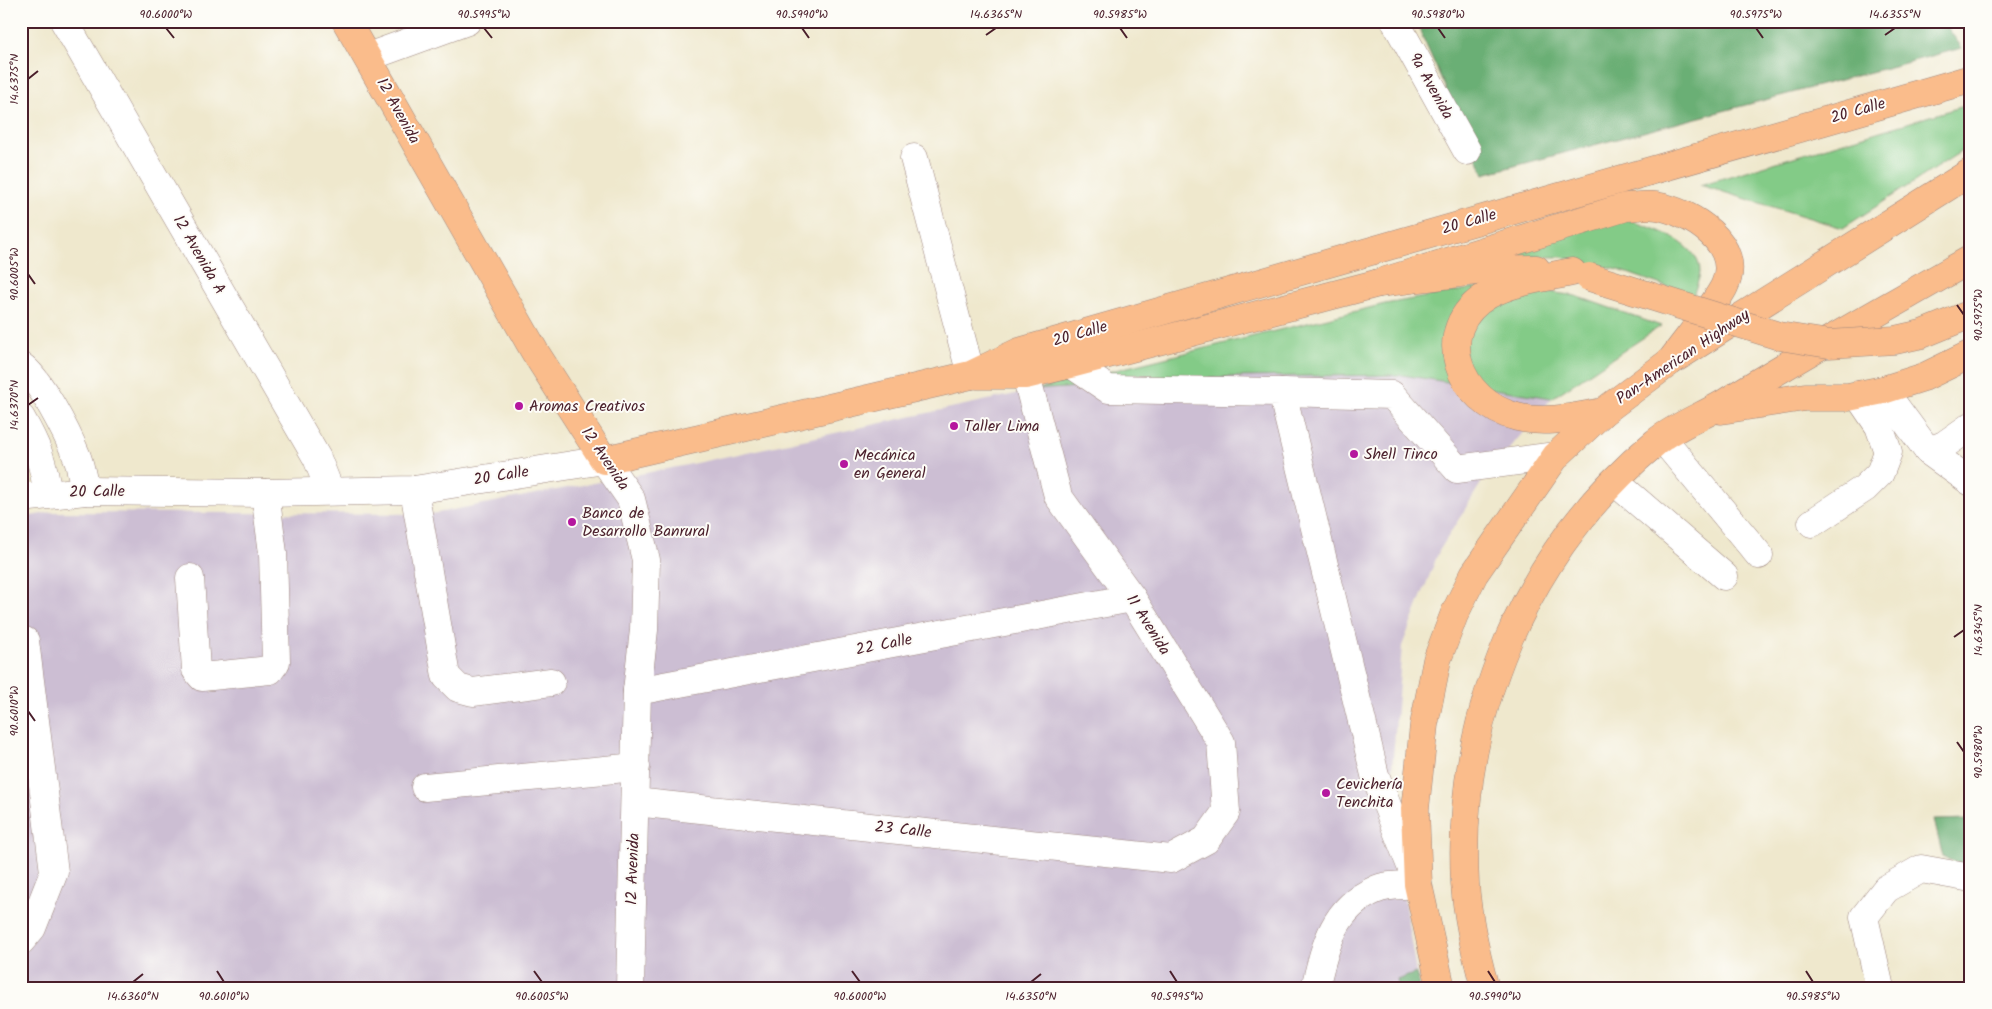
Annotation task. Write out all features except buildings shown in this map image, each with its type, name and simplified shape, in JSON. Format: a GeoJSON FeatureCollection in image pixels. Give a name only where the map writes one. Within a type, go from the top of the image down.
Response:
{"type":"FeatureCollection","features":[{"type":"Feature","properties":{"kind":"main road","name":"12 Avenida"},"geometry":{"type":"LineString","coordinates":[[346,21],[535,352],[604,460]]}},
{"type":"Feature","properties":{"kind":"main road","name":"20 Calle"},"geometry":{"type":"LineString","coordinates":[[604,460],[970,375],[1019,352],[1971,79]]}},
{"type":"Feature","properties":{"kind":"main road","name":"Pan-American Highway"},"geometry":{"type":"LineString","coordinates":[[1441,988],[1418,884],[1415,809],[1424,725],[1438,660],[1454,615],[1474,574],[1556,456],[1603,412],[1671,361],[1971,172]]}},
{"type":"Feature","properties":{"kind":"main road","name":"20 Calle"},"geometry":{"type":"LineString","coordinates":[[970,375],[1026,375],[1071,364],[1379,283],[1626,208],[1655,205],[1690,217],[1715,236],[1724,251],[1728,270],[1724,286],[1671,361]]}},
{"type":"Feature","properties":{"kind":"main road"},"geometry":{"type":"LineString","coordinates":[[1485,988],[1465,884],[1466,825],[1472,760],[1494,673],[1510,631],[1530,594],[1563,543],[1615,482],[1662,438],[1710,412],[1779,369],[1971,259]]}},
{"type":"Feature","properties":{"kind":"main road"},"geometry":{"type":"LineString","coordinates":[[1379,283],[1483,270],[1540,269],[1581,274],[1779,336],[1829,344],[1895,340],[1922,334],[1971,314]]}},
{"type":"Feature","properties":{"kind":"main road"},"geometry":{"type":"LineString","coordinates":[[1581,274],[1514,285],[1488,296],[1474,306],[1465,318],[1459,333],[1458,362],[1472,391],[1483,402],[1516,417],[1547,420],[1603,412]]}},
{"type":"Feature","properties":{"kind":"main road"},"geometry":{"type":"LineString","coordinates":[[1710,412],[1805,397],[1871,393],[1924,377],[1971,354]]}},
{"type":"Feature","properties":{"kind":"street","name":"12 Avenida A"},"geometry":{"type":"LineString","coordinates":[[64,21],[317,458],[330,491]]}},
{"type":"Feature","properties":{"kind":"street"},"geometry":{"type":"LineString","coordinates":[[368,57],[467,21]]}},
{"type":"Feature","properties":{"kind":"street","name":"9a Avenida"},"geometry":{"type":"LineString","coordinates":[[1401,23],[1467,150]]}},
{"type":"Feature","properties":{"kind":"street"},"geometry":{"type":"LineString","coordinates":[[914,158],[970,375]]}},
{"type":"Feature","properties":{"kind":"street"},"geometry":{"type":"LineString","coordinates":[[1071,364],[1108,389],[1392,395],[1456,469],[1556,456]]}},
{"type":"Feature","properties":{"kind":"street"},"geometry":{"type":"LineString","coordinates":[[21,366],[30,371],[56,415],[78,458],[85,491]]}},
{"type":"Feature","properties":{"kind":"street","name":"11 Avenida"},"geometry":{"type":"LineString","coordinates":[[1026,375],[1058,496],[1132,598],[1221,742],[1226,812],[1206,840],[1171,859]]}},
{"type":"Feature","properties":{"kind":"street"},"geometry":{"type":"LineString","coordinates":[[1282,392],[1375,775],[1418,884],[1376,889],[1349,906],[1336,922],[1323,955],[1315,988]]}},
{"type":"Feature","properties":{"kind":"street"},"geometry":{"type":"LineString","coordinates":[[1871,393],[1928,451],[1971,482]]}},
{"type":"Feature","properties":{"kind":"street"},"geometry":{"type":"LineString","coordinates":[[1812,523],[1865,488],[1880,472],[1888,452],[1871,393]]}},
{"type":"Feature","properties":{"kind":"street"},"geometry":{"type":"LineString","coordinates":[[21,418],[38,449],[46,473],[34,496]]}},
{"type":"Feature","properties":{"kind":"street"},"geometry":{"type":"LineString","coordinates":[[1928,451],[1944,445],[1971,426]]}},
{"type":"Feature","properties":{"kind":"street"},"geometry":{"type":"LineString","coordinates":[[1662,438],[1759,555]]}},
{"type":"Feature","properties":{"kind":"street","name":"20 Calle"},"geometry":{"type":"LineString","coordinates":[[34,496],[85,491],[264,493],[414,490],[604,460]]}},
{"type":"Feature","properties":{"kind":"street","name":"12 Avenida"},"geometry":{"type":"LineString","coordinates":[[604,460],[631,499],[646,560],[644,630],[637,691],[630,988]]}},
{"type":"Feature","properties":{"kind":"street"},"geometry":{"type":"LineString","coordinates":[[1615,482],[1724,576]]}},
{"type":"Feature","properties":{"kind":"street"},"geometry":{"type":"LineString","coordinates":[[414,490],[446,676],[458,688],[473,692],[551,682]]}},
{"type":"Feature","properties":{"kind":"street"},"geometry":{"type":"LineString","coordinates":[[190,578],[196,670],[202,677],[270,670],[276,662],[273,553],[264,493]]}},
{"type":"Feature","properties":{"kind":"street","name":"22 Calle"},"geometry":{"type":"LineString","coordinates":[[637,691],[1132,598]]}},
{"type":"Feature","properties":{"kind":"street"},"geometry":{"type":"LineString","coordinates":[[21,941],[32,928],[54,872],[25,641]]}},
{"type":"Feature","properties":{"kind":"street"},"geometry":{"type":"LineString","coordinates":[[425,788],[636,767]]}},
{"type":"Feature","properties":{"kind":"street","name":"23 Calle"},"geometry":{"type":"LineString","coordinates":[[635,802],[1171,859]]}},
{"type":"Feature","properties":{"kind":"street"},"geometry":{"type":"LineString","coordinates":[[1880,988],[1864,917],[1886,889],[1921,869],[1971,878]]}},
{"type":"Feature","properties":{"kind":"shaded area"},"geometry":{"type":"Polygon","coordinates":[[[1402,375],[1552,398],[1483,480],[1439,551],[1402,646],[1389,806],[1416,973],[1398,980],[1399,988],[21,988],[21,518],[52,512],[432,514],[682,466],[1034,390],[1229,377],[1402,375]]]}},
{"type":"Feature","properties":{"kind":"green space"},"geometry":{"type":"Polygon","coordinates":[[[1431,21],[1943,21],[1962,48],[1484,174],[1419,29],[1431,21]]]}},
{"type":"Feature","properties":{"kind":"green space"},"geometry":{"type":"Polygon","coordinates":[[[1971,104],[1971,145],[1843,228],[1700,185],[1971,104]]]}},
{"type":"Feature","properties":{"kind":"green space"},"geometry":{"type":"Polygon","coordinates":[[[1624,219],[1671,237],[1692,252],[1698,262],[1700,273],[1693,296],[1619,270],[1562,257],[1482,256],[1624,219]]]}},
{"type":"Feature","properties":{"kind":"green space"},"geometry":{"type":"Polygon","coordinates":[[[1497,284],[1576,296],[1661,326],[1552,398],[1402,375],[1229,377],[1034,390],[1385,304],[1497,284]]]}},
{"type":"Feature","properties":{"kind":"green space"},"geometry":{"type":"Polygon","coordinates":[[[1971,819],[1971,869],[1943,857],[1934,820],[1971,819]]]}},
{"type":"Feature","properties":{"kind":"green space"},"geometry":{"type":"Polygon","coordinates":[[[1416,973],[1420,988],[1399,988],[1397,980],[1416,973]]]}},
{"type":"Feature","properties":{"kind":"place","name":"Aromas Creativos"},"geometry":{"type":"Point","coordinates":[519,406]}},
{"type":"Feature","properties":{"kind":"place","name":"Taller Lima"},"geometry":{"type":"Point","coordinates":[954,426]}},
{"type":"Feature","properties":{"kind":"place","name":"Shell Tinco"},"geometry":{"type":"Point","coordinates":[1354,454]}},
{"type":"Feature","properties":{"kind":"place","name":"Mecánica en General"},"geometry":{"type":"Point","coordinates":[844,464]}},
{"type":"Feature","properties":{"kind":"place","name":"Banco de Desarrollo Banrural"},"geometry":{"type":"Point","coordinates":[572,522]}},
{"type":"Feature","properties":{"kind":"place","name":"Cevichería Tenchita"},"geometry":{"type":"Point","coordinates":[1326,793]}}]}
